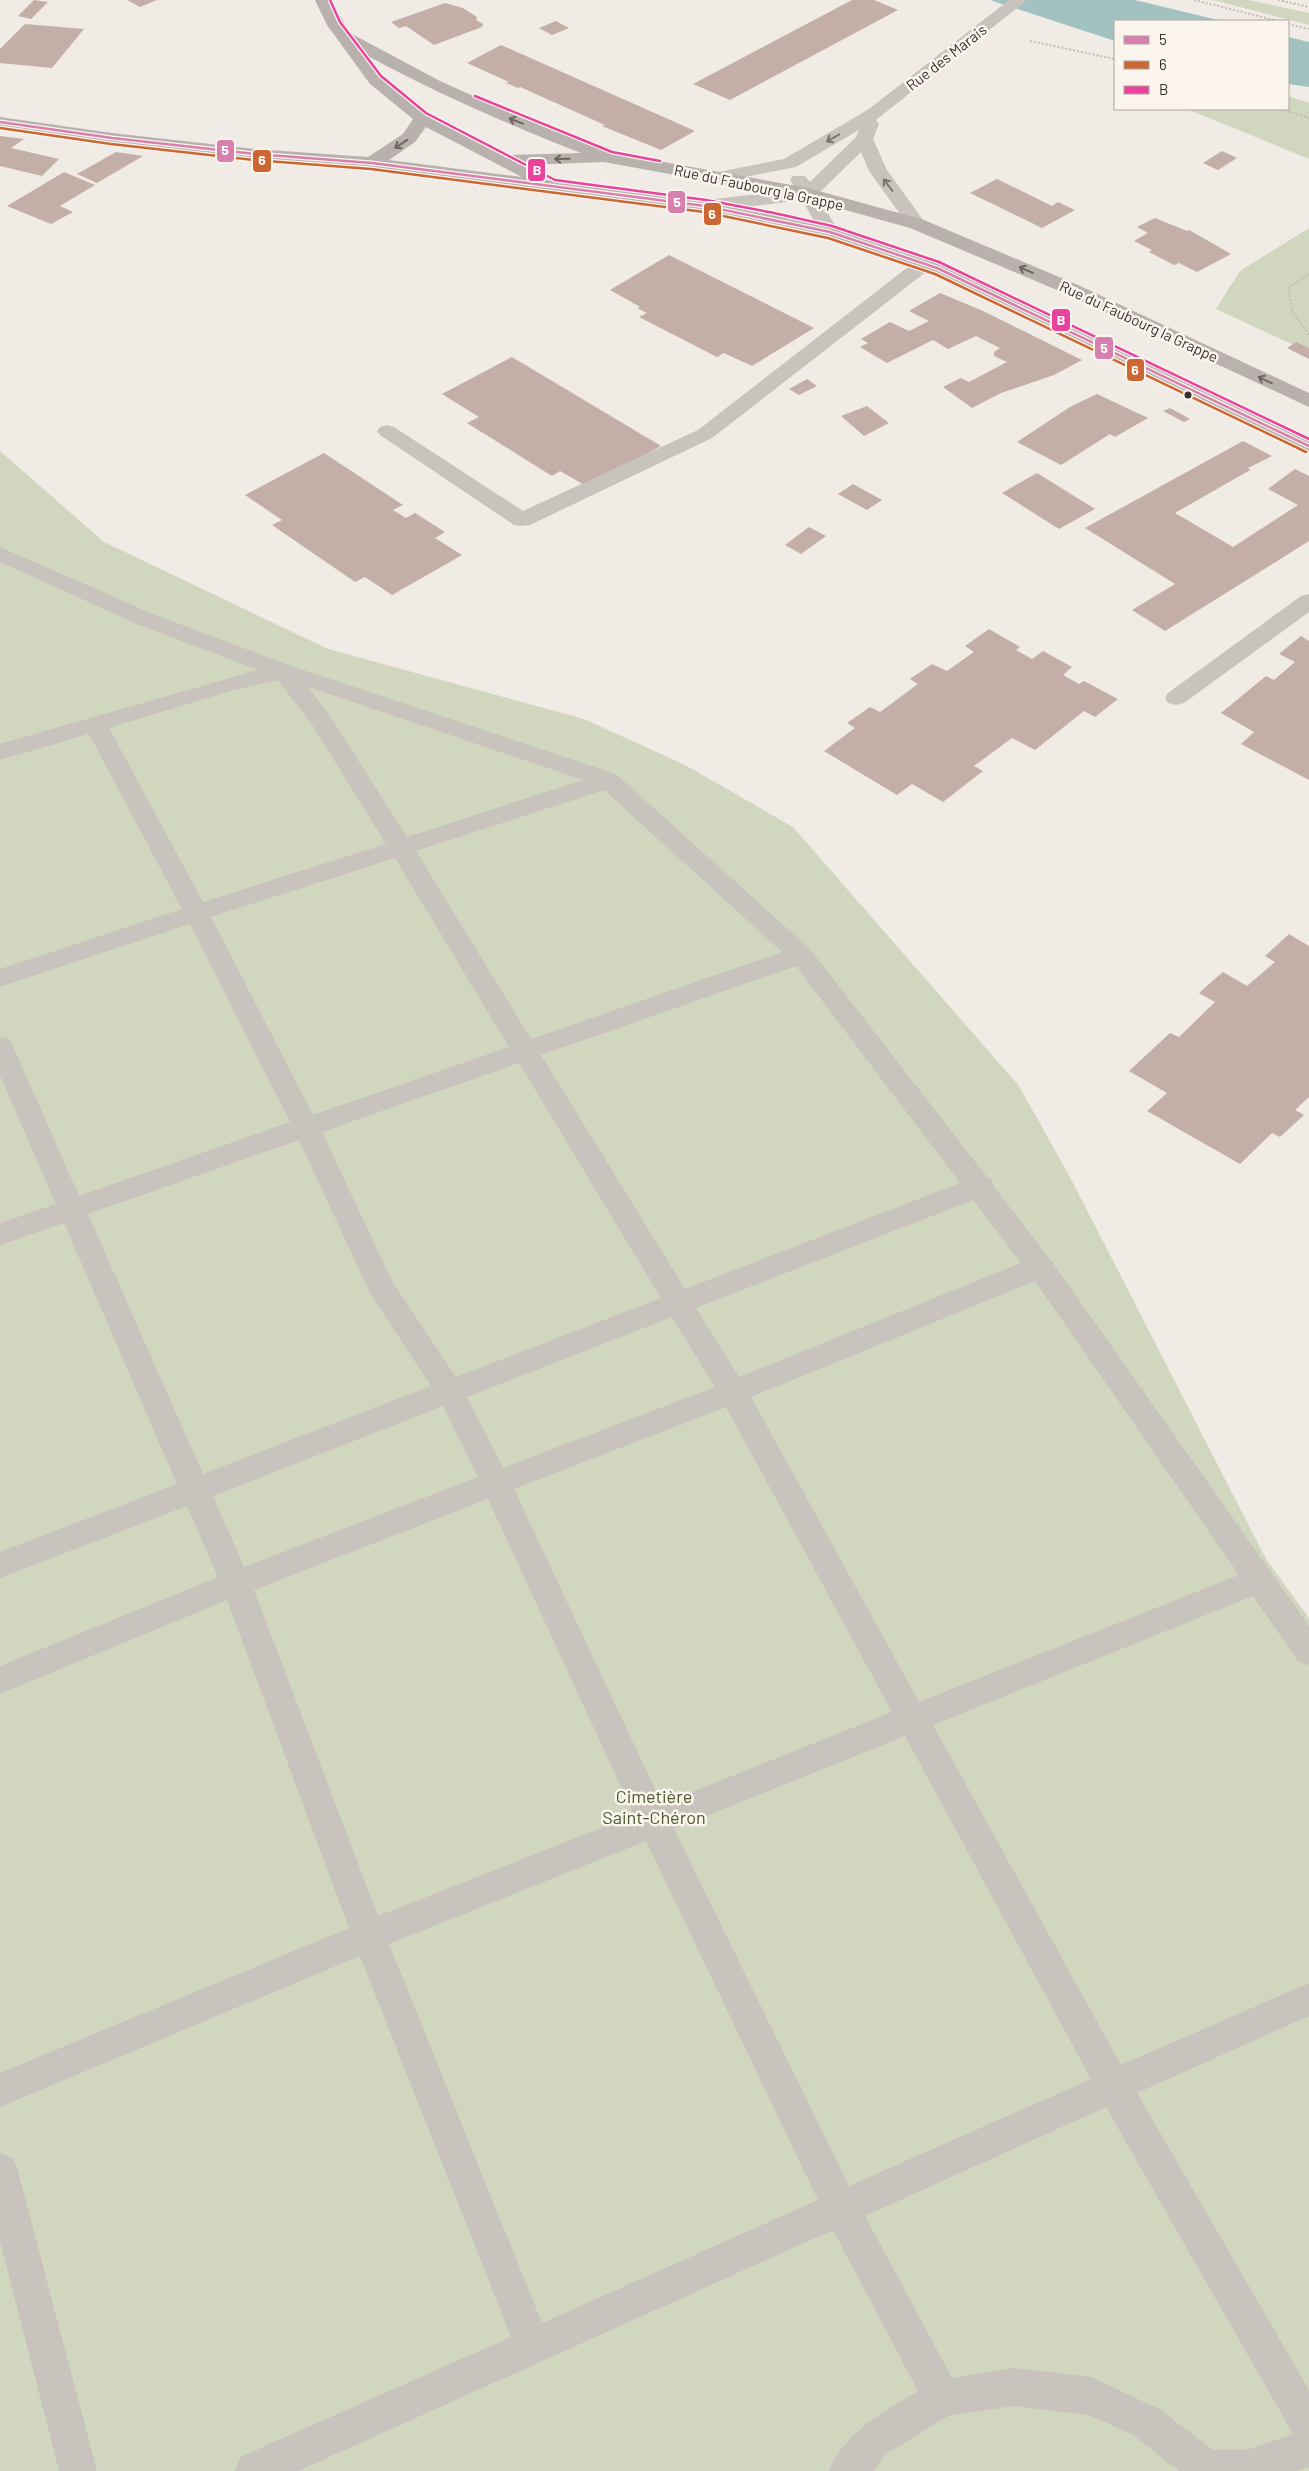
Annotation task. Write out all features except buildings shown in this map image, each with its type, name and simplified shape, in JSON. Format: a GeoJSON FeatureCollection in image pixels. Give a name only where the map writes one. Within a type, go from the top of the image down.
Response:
{"type":"FeatureCollection","features":[{"type":"Feature","properties":{"kind":"main road","name":"Rue du Faubourg la Grappe"},"geometry":{"type":"LineString","coordinates":[[323,0],[335,24],[376,80],[423,118],[552,186],[705,206],[830,232],[924,264],[1309,446]]}},
{"type":"Feature","properties":{"kind":"main road","name":"Rue du Faubourg la Grappe"},"geometry":{"type":"LineString","coordinates":[[346,37],[434,85],[496,113],[610,158],[808,194],[917,224],[1071,289],[1309,401]]}},
{"type":"Feature","properties":{"kind":"main road"},"geometry":{"type":"LineString","coordinates":[[372,163],[409,138],[423,118]]}},
{"type":"Feature","properties":{"kind":"main road"},"geometry":{"type":"LineString","coordinates":[[0,122],[112,138],[255,154],[372,163],[552,186]]}},
{"type":"Feature","properties":{"kind":"main road"},"geometry":{"type":"LineString","coordinates":[[372,163],[610,158]]}},
{"type":"Feature","properties":{"kind":"street","name":"Rue des Marais"},"geometry":{"type":"LineString","coordinates":[[718,177],[790,163],[875,114],[1018,0]]}},
{"type":"Feature","properties":{"kind":"street","name":"Rue des Marais"},"geometry":{"type":"LineString","coordinates":[[808,194],[864,138],[875,114]]}},
{"type":"Feature","properties":{"kind":"street"},"geometry":{"type":"LineString","coordinates":[[864,138],[878,171],[917,224]]}},
{"type":"Feature","properties":{"kind":"street"},"geometry":{"type":"LineString","coordinates":[[790,163],[830,232]]}},
{"type":"Feature","properties":{"kind":"street"},"geometry":{"type":"LineString","coordinates":[[705,206],[808,194]]}},
{"type":"Feature","properties":{"kind":"street"},"geometry":{"type":"LineString","coordinates":[[387,431],[522,520],[705,434],[924,264]]}},
{"type":"Feature","properties":{"kind":"street"},"geometry":{"type":"LineString","coordinates":[[0,554],[145,619],[283,671],[400,712],[608,780],[801,955],[980,1186],[1040,1267],[1309,1652]]}},
{"type":"Feature","properties":{"kind":"street"},"geometry":{"type":"LineString","coordinates":[[1176,698],[1309,601]]}},
{"type":"Feature","properties":{"kind":"street"},"geometry":{"type":"LineString","coordinates":[[0,752],[225,685],[283,671]]}},
{"type":"Feature","properties":{"kind":"street"},"geometry":{"type":"LineString","coordinates":[[283,671],[322,721],[681,1303],[733,1392],[914,1719],[1114,2087],[1309,2426]]}},
{"type":"Feature","properties":{"kind":"street"},"geometry":{"type":"LineString","coordinates":[[95,724],[196,912],[306,1127],[381,1287],[450,1391],[496,1483],[654,1823],[841,2208],[942,2398]]}},
{"type":"Feature","properties":{"kind":"street"},"geometry":{"type":"LineString","coordinates":[[0,978],[196,912],[402,849],[608,780]]}},
{"type":"Feature","properties":{"kind":"street"},"geometry":{"type":"LineString","coordinates":[[0,1234],[801,955]]}},
{"type":"Feature","properties":{"kind":"street"},"geometry":{"type":"LineString","coordinates":[[0,1046],[236,1583],[370,1936],[533,2346]]}},
{"type":"Feature","properties":{"kind":"street"},"geometry":{"type":"LineString","coordinates":[[0,1565],[980,1186]]}},
{"type":"Feature","properties":{"kind":"street"},"geometry":{"type":"LineString","coordinates":[[0,1680],[236,1583],[733,1392],[1040,1267]]}},
{"type":"Feature","properties":{"kind":"street"},"geometry":{"type":"LineString","coordinates":[[0,2090],[370,1936],[1260,1580]]}},
{"type":"Feature","properties":{"kind":"street"},"geometry":{"type":"LineString","coordinates":[[254,2471],[1309,1999]]}},
{"type":"Feature","properties":{"kind":"street"},"geometry":{"type":"LineString","coordinates":[[0,2171],[78,2471]]}},
{"type":"Feature","properties":{"kind":"street"},"geometry":{"type":"LineString","coordinates":[[848,2471],[873,2441],[942,2398],[1014,2387],[1091,2396],[1146,2422],[1207,2469],[1250,2468],[1309,2448]]}},
{"type":"Feature","properties":{"kind":"path"},"geometry":{"type":"LineString","coordinates":[[1194,0],[1274,20]]}},
{"type":"Feature","properties":{"kind":"path"},"geometry":{"type":"LineString","coordinates":[[1278,0],[1309,7]]}},
{"type":"Feature","properties":{"kind":"path"},"geometry":{"type":"LineString","coordinates":[[1289,24],[1309,29]]}},
{"type":"Feature","properties":{"kind":"path"},"geometry":{"type":"LineString","coordinates":[[986,25],[1114,59]]}},
{"type":"Feature","properties":{"kind":"path"},"geometry":{"type":"LineString","coordinates":[[1283,110],[1309,118]]}},
{"type":"Feature","properties":{"kind":"path"},"geometry":{"type":"LineString","coordinates":[[1309,274],[1288,288],[1292,311],[1309,334]]}},
{"type":"Feature","properties":{"kind":"green space"},"geometry":{"type":"Polygon","coordinates":[[[1213,0],[1248,0],[1309,13],[1309,25],[1213,0]]]}},
{"type":"Feature","properties":{"kind":"green space"},"geometry":{"type":"Polygon","coordinates":[[[1289,96],[1309,103],[1309,159],[1189,110],[1289,110],[1289,96]]]}},
{"type":"Feature","properties":{"kind":"green space"},"geometry":{"type":"Polygon","coordinates":[[[1309,228],[1309,352],[1216,309],[1240,271],[1309,228]]]}},
{"type":"Feature","properties":{"kind":"green space","name":"Cimetière Saint-Chéron"},"geometry":{"type":"Polygon","coordinates":[[[0,451],[104,542],[328,649],[584,719],[685,765],[793,827],[1019,1086],[1071,1179],[1266,1559],[1309,1618],[1309,2471],[0,2471],[0,451]]]}},
{"type":"Feature","properties":{"kind":"water"},"geometry":{"type":"Polygon","coordinates":[[[990,0],[1135,0],[1218,20],[1114,20],[1114,41],[990,0]]]}},
{"type":"Feature","properties":{"kind":"water"},"geometry":{"type":"Polygon","coordinates":[[[1289,37],[1309,42],[1309,87],[1289,84],[1289,37]]]}},
{"type":"Feature","properties":{"kind":"transit line","name":"B"},"geometry":{"type":"LineString","coordinates":[[330,0],[340,22],[381,76],[426,113],[555,180],[706,200],[774,213],[832,226],[939,262],[1309,439]]}},
{"type":"Feature","properties":{"kind":"transit line","name":"B"},"geometry":{"type":"LineString","coordinates":[[475,96],[612,152],[660,161]]}},
{"type":"Feature","properties":{"kind":"transit line","name":"5"},"geometry":{"type":"LineString","coordinates":[[0,122],[112,138],[255,154],[372,163],[705,206],[830,232],[937,268],[1309,446]]}},
{"type":"Feature","properties":{"kind":"transit line","name":"6"},"geometry":{"type":"LineString","coordinates":[[0,128],[111,144],[254,160],[371,169],[704,212],[828,238],[935,274],[1306,452]]}}]}
